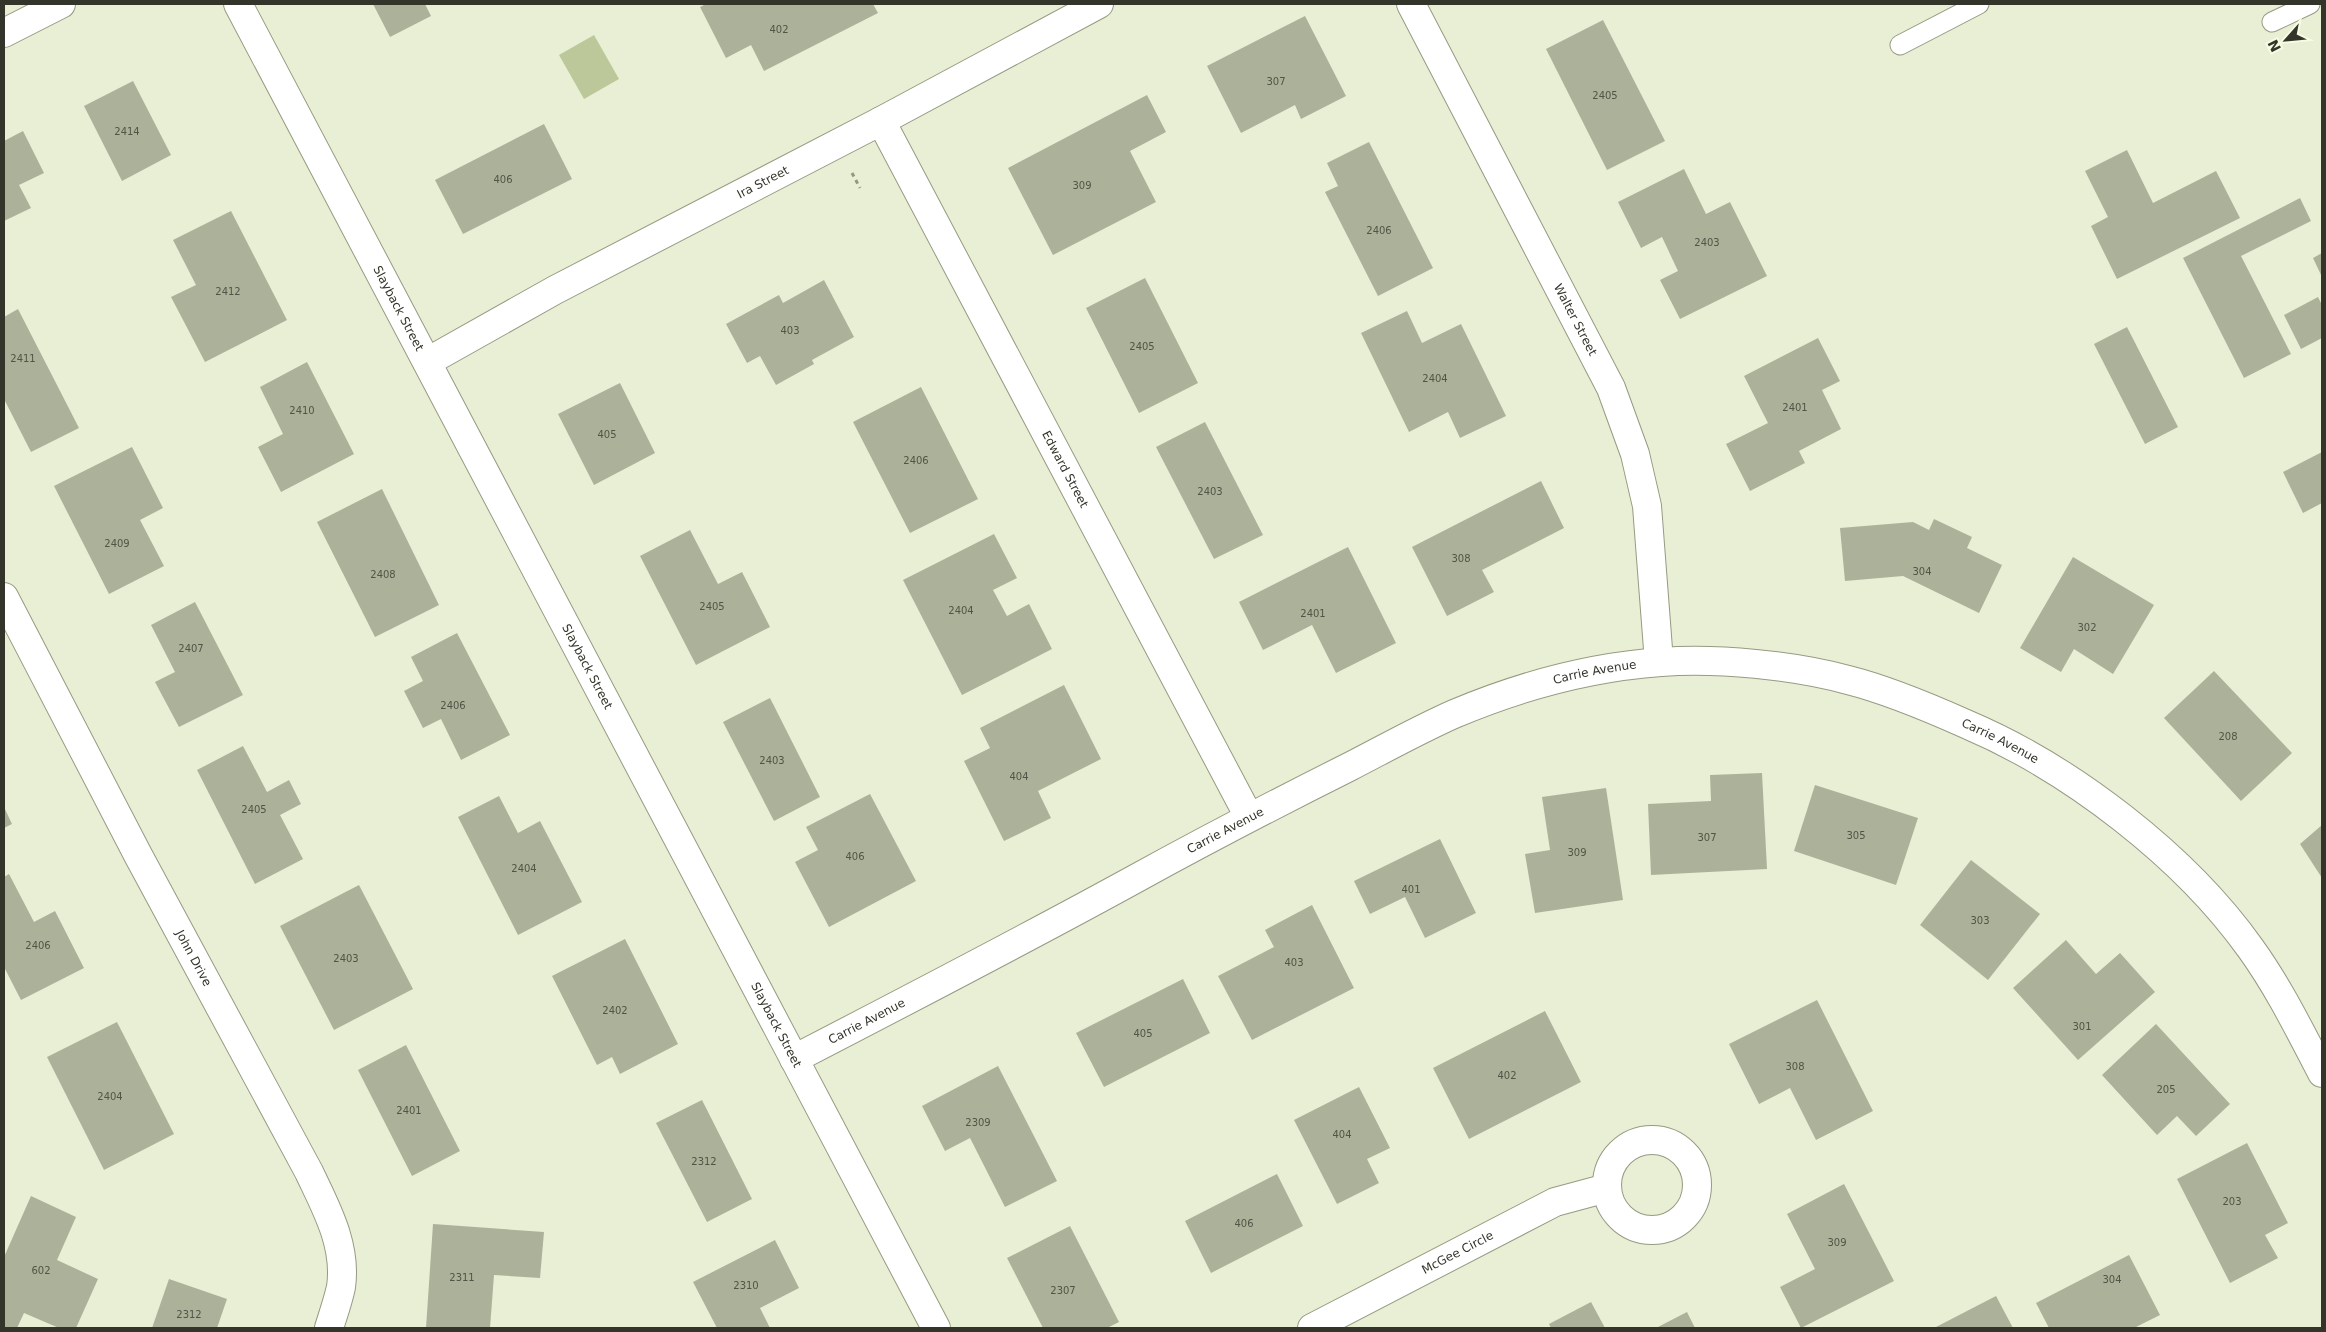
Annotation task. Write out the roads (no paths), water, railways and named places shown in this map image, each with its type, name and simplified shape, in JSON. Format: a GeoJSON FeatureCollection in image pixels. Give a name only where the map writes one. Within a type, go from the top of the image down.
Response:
{"type":"FeatureCollection","features":[{"type":"Feature","properties":{"kind":"street"},"geometry":{"type":"LineString","coordinates":[[4,33],[61,4]]}},
{"type":"Feature","properties":{"kind":"street","name":"Slayback Street"},"geometry":{"type":"LineString","coordinates":[[238,4],[936,1328]]}},
{"type":"Feature","properties":{"kind":"street","name":"Ira Street"},"geometry":{"type":"LineString","coordinates":[[427,362],[555,290],[881,121],[1099,4]]}},
{"type":"Feature","properties":{"kind":"street","name":"Walter Street"},"geometry":{"type":"LineString","coordinates":[[1411,4],[1611,388],[1635,454],[1647,506],[1660,662]]}},
{"type":"Feature","properties":{"kind":"street","name":"Edward Street"},"geometry":{"type":"LineString","coordinates":[[881,121],[1249,817]]}},
{"type":"Feature","properties":{"kind":"street","name":"John Drive"},"geometry":{"type":"LineString","coordinates":[[4,597],[138,855],[309,1172],[334,1226],[342,1265],[340,1287],[329,1328]]}},
{"type":"Feature","properties":{"kind":"street","name":"Carrie Avenue"},"geometry":{"type":"LineString","coordinates":[[794,1058],[1013,946],[1249,817],[1451,716],[1507,694],[1587,673],[1660,662],[1690,661],[1768,666],[1848,680],[1926,707],[2002,739],[2071,782],[2149,839],[2211,899],[2255,955],[2283,999],[2322,1073]]}},
{"type":"Feature","properties":{"kind":"street","name":"McGee Circle"},"geometry":{"type":"LineString","coordinates":[[1312,1328],[1555,1202],[1607,1188]]}},
{"type":"Feature","properties":{"kind":"lane"},"geometry":{"type":"LineString","coordinates":[[1900,45],[1978,4]]}},
{"type":"Feature","properties":{"kind":"lane"},"geometry":{"type":"LineString","coordinates":[[2272,22],[2310,4]]}}]}
